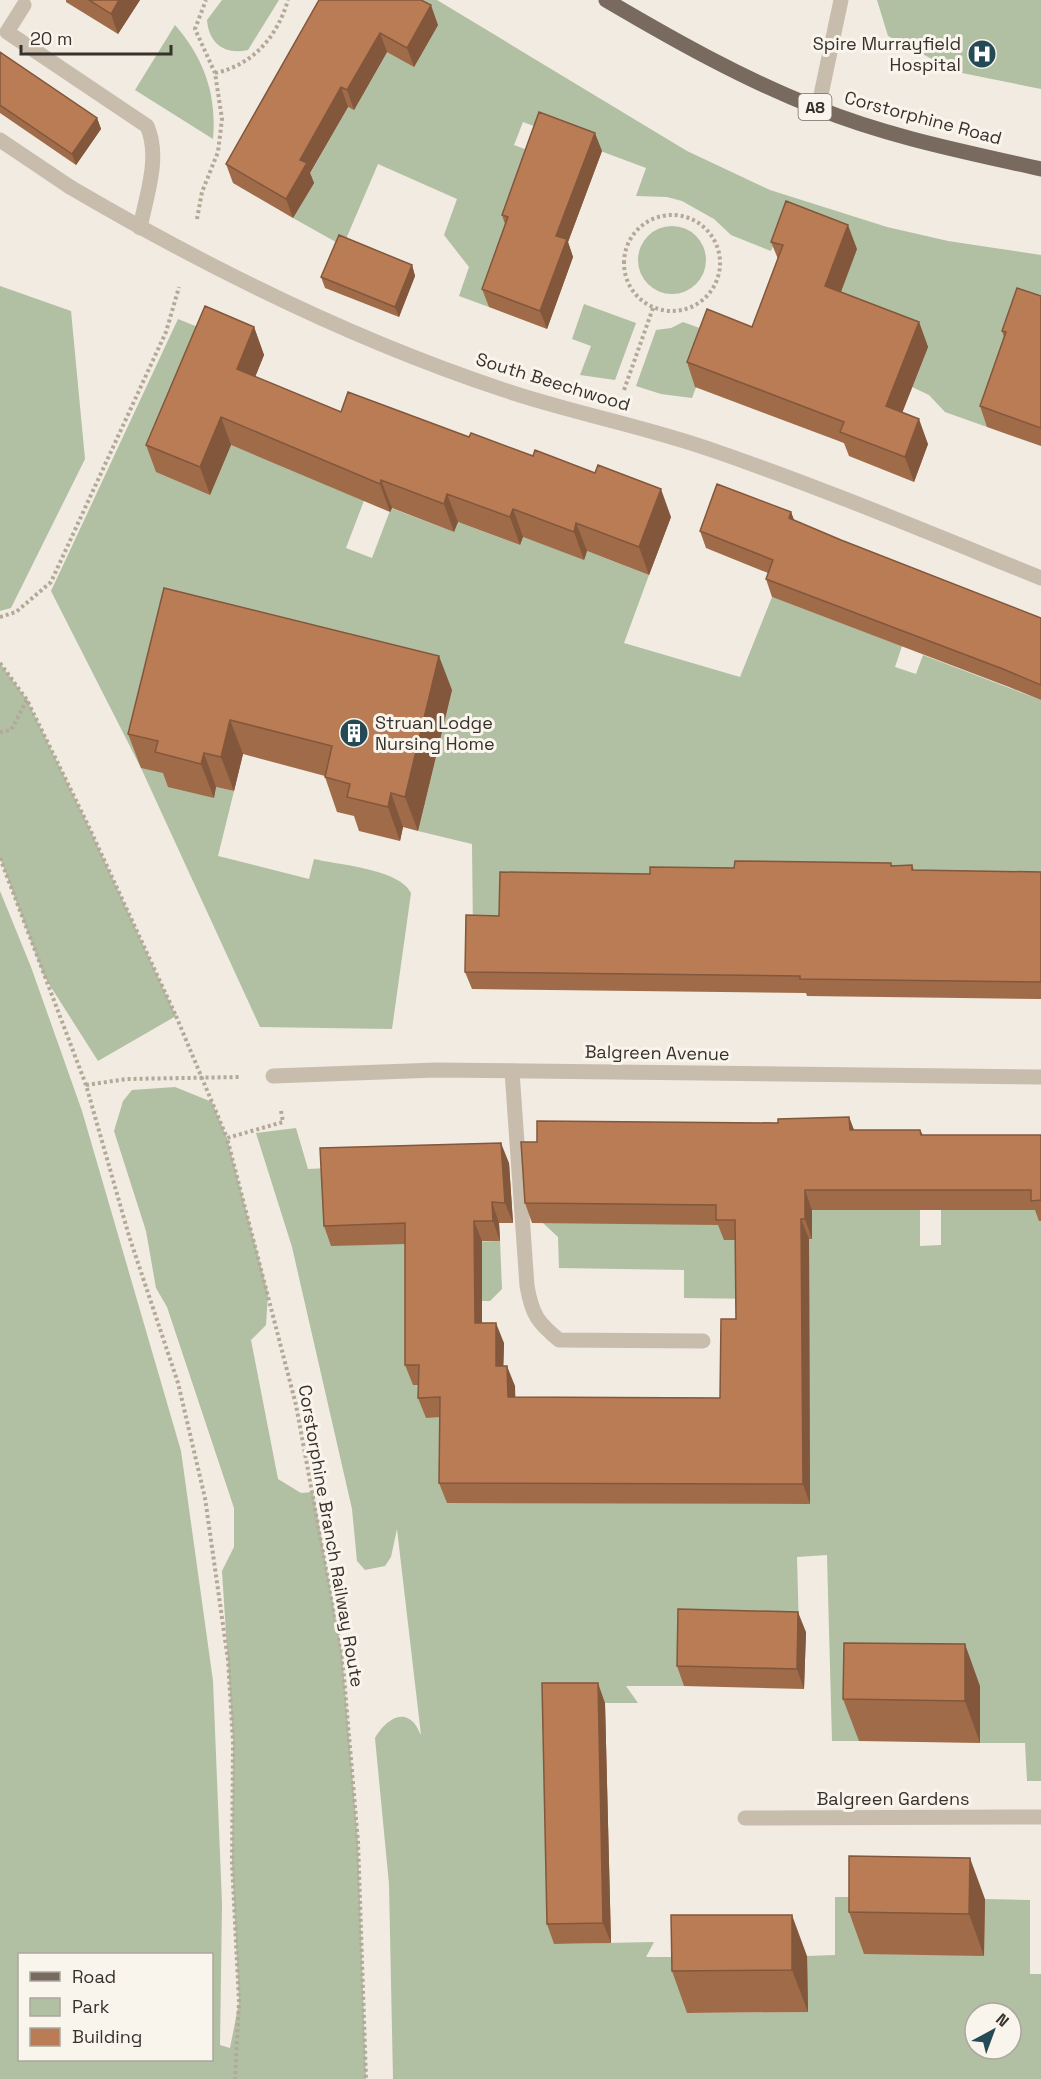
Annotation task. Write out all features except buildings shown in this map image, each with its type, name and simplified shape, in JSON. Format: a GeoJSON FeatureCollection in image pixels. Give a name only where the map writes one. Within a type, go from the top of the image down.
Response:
{"type":"FeatureCollection","features":[{"type":"Feature","properties":{"kind":"main road","name":"Corstorphine Road"},"geometry":{"type":"LineString","coordinates":[[606,0],[746,78],[818,109],[886,131],[1041,169]]}},
{"type":"Feature","properties":{"kind":"street"},"geometry":{"type":"LineString","coordinates":[[818,109],[841,0]]}},
{"type":"Feature","properties":{"kind":"street"},"geometry":{"type":"LineString","coordinates":[[24,5],[7,32],[147,126],[152,137],[153,157],[140,228]]}},
{"type":"Feature","properties":{"kind":"street","name":"South Beechwood"},"geometry":{"type":"LineString","coordinates":[[0,140],[70,187],[189,255],[263,291],[423,360],[504,390],[710,449],[1041,578]]}},
{"type":"Feature","properties":{"kind":"street","name":"Balgreen Avenue"},"geometry":{"type":"LineString","coordinates":[[273,1076],[436,1070],[1041,1077]]}},
{"type":"Feature","properties":{"kind":"street"},"geometry":{"type":"LineString","coordinates":[[512,1071],[527,1286],[531,1308],[540,1324],[559,1340],[703,1341]]}},
{"type":"Feature","properties":{"kind":"street","name":"Balgreen Gardens"},"geometry":{"type":"LineString","coordinates":[[745,1818],[1041,1817]]}},
{"type":"Feature","properties":{"kind":"path"},"geometry":{"type":"LineString","coordinates":[[0,617],[16,612],[51,582],[166,332],[189,255],[201,192],[212,172],[221,132],[221,105],[215,73],[195,29],[206,0]]}},
{"type":"Feature","properties":{"kind":"path"},"geometry":{"type":"LineString","coordinates":[[215,73],[231,69],[253,57],[276,29],[288,0]]}},
{"type":"Feature","properties":{"kind":"path"},"geometry":{"type":"LineString","coordinates":[[665,215],[692,219],[713,237],[719,250],[721,263],[714,289],[693,307],[680,311],[653,308],[632,290],[624,264],[626,250],[640,227],[652,219],[665,215]]}},
{"type":"Feature","properties":{"kind":"path"},"geometry":{"type":"LineString","coordinates":[[613,422],[653,308]]}},
{"type":"Feature","properties":{"kind":"path","name":"Corstorphine Branch Railway Route"},"geometry":{"type":"LineString","coordinates":[[0,663],[27,700],[88,825],[176,1016],[227,1138],[296,1405],[342,1654],[358,1842],[366,2079]]}},
{"type":"Feature","properties":{"kind":"path"},"geometry":{"type":"LineString","coordinates":[[0,732],[11,730],[27,700]]}},
{"type":"Feature","properties":{"kind":"path"},"geometry":{"type":"LineString","coordinates":[[0,858],[86,1085],[129,1236],[178,1383],[206,1498],[228,1660],[233,1742],[232,1863],[239,2002],[235,2079]]}},
{"type":"Feature","properties":{"kind":"path"},"geometry":{"type":"LineString","coordinates":[[86,1085],[127,1079],[273,1076]]}},
{"type":"Feature","properties":{"kind":"path"},"geometry":{"type":"LineString","coordinates":[[227,1138],[283,1122]]}},
{"type":"Feature","properties":{"kind":"green space"},"geometry":{"type":"Polygon","coordinates":[[[222,0],[279,0],[248,50],[232,51],[220,46],[211,36],[208,28],[207,20],[222,0]]]}},
{"type":"Feature","properties":{"kind":"green space"},"geometry":{"type":"Polygon","coordinates":[[[393,0],[437,0],[687,151],[770,190],[887,227],[948,241],[1041,255],[1041,314],[1014,352],[987,427],[945,412],[929,395],[912,387],[848,445],[839,441],[810,373],[857,249],[783,221],[771,251],[731,235],[714,219],[682,201],[667,197],[636,196],[646,168],[523,122],[514,145],[538,154],[515,236],[489,307],[459,296],[469,267],[444,235],[457,199],[378,164],[343,246],[293,218],[313,183],[307,179],[348,107],[353,109],[393,0]]]}},
{"type":"Feature","properties":{"kind":"green space","name":"Spire Murrayfield Hospital"},"geometry":{"type":"Polygon","coordinates":[[[877,0],[1041,0],[1041,89],[957,72],[888,36],[877,0]]]}},
{"type":"Feature","properties":{"kind":"green space"},"geometry":{"type":"Polygon","coordinates":[[[175,25],[194,51],[206,78],[213,107],[213,139],[135,90],[175,25]]]}},
{"type":"Feature","properties":{"kind":"green space"},"geometry":{"type":"Polygon","coordinates":[[[679,226],[691,232],[700,241],[706,253],[704,273],[696,284],[679,294],[665,294],[648,284],[640,273],[638,253],[648,236],[659,228],[679,226]]]}},
{"type":"Feature","properties":{"kind":"green space"},"geometry":{"type":"Polygon","coordinates":[[[0,286],[71,311],[85,459],[11,608],[0,611],[0,286]]]}},
{"type":"Feature","properties":{"kind":"green space"},"geometry":{"type":"Polygon","coordinates":[[[584,304],[636,323],[615,380],[580,375],[591,346],[572,339],[584,304]]]}},
{"type":"Feature","properties":{"kind":"green space"},"geometry":{"type":"Polygon","coordinates":[[[178,319],[215,334],[210,494],[231,445],[365,498],[346,548],[372,558],[391,508],[454,532],[458,522],[520,545],[523,537],[583,559],[587,551],[649,575],[624,643],[740,677],[772,597],[902,646],[895,667],[916,674],[923,655],[1041,700],[1041,909],[505,934],[473,933],[472,844],[418,831],[452,690],[171,775],[214,798],[216,787],[234,791],[218,856],[309,879],[314,859],[353,866],[395,878],[411,893],[392,1029],[260,1027],[141,768],[51,591],[178,319]]]}},
{"type":"Feature","properties":{"kind":"green space"},"geometry":{"type":"Polygon","coordinates":[[[683,322],[716,334],[692,398],[661,394],[636,386],[656,330],[671,328],[683,322]]]}},
{"type":"Feature","properties":{"kind":"green space"},"geometry":{"type":"Polygon","coordinates":[[[0,663],[27,700],[88,825],[176,1016],[98,1061],[44,976],[0,858],[0,663]]]}},
{"type":"Feature","properties":{"kind":"green space"},"geometry":{"type":"Polygon","coordinates":[[[0,891],[31,967],[82,1111],[181,1451],[213,1681],[222,1903],[220,2045],[230,2048],[239,2002],[232,1863],[233,1741],[222,1571],[234,1547],[234,1508],[167,1307],[156,1288],[146,1231],[114,1131],[123,1101],[132,1090],[175,1087],[212,1102],[227,1138],[268,1293],[266,1325],[251,1340],[278,1479],[301,1493],[313,1492],[342,1654],[358,1842],[366,2079],[0,2079],[0,891]]]}},
{"type":"Feature","properties":{"kind":"green space"},"geometry":{"type":"Polygon","coordinates":[[[296,1128],[308,1169],[328,1168],[458,1242],[500,1241],[502,1289],[490,1301],[416,1300],[426,1385],[447,1417],[447,1503],[810,1503],[767,1299],[684,1298],[684,1270],[559,1268],[558,1237],[543,1223],[712,1143],[812,1239],[812,1203],[920,1209],[920,1246],[941,1245],[941,1155],[1039,1210],[1041,1221],[1041,1781],[1027,1781],[1025,1743],[980,1743],[859,1684],[859,1741],[832,1741],[827,1555],[797,1557],[799,1632],[685,1630],[684,1686],[626,1686],[638,1703],[550,1703],[554,1944],[654,1942],[646,1957],[686,1957],[687,2013],[807,2012],[807,1956],[835,1955],[835,1897],[865,1897],[984,1956],[985,1899],[1030,1900],[1030,1974],[1041,1974],[1041,2079],[393,2079],[389,1884],[375,1738],[386,1724],[403,1717],[414,1723],[421,1735],[397,1529],[391,1557],[385,1566],[365,1570],[357,1561],[352,1509],[292,1247],[256,1133],[296,1128]]]}},
{"type":"Feature","properties":{"kind":"place","name":"Spire Murrayfield Hospital"},"geometry":{"type":"Point","coordinates":[982,54]}},
{"type":"Feature","properties":{"kind":"place","name":"Struan Lodge Nursing Home"},"geometry":{"type":"Point","coordinates":[354,733]}}]}
